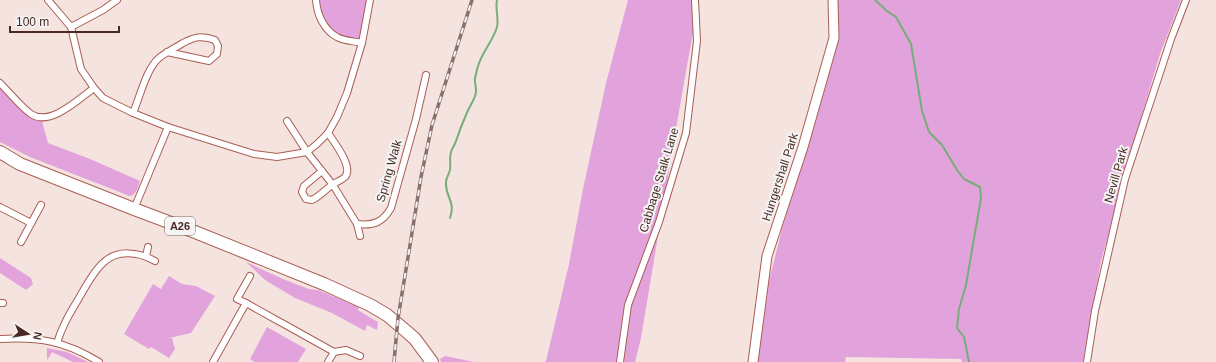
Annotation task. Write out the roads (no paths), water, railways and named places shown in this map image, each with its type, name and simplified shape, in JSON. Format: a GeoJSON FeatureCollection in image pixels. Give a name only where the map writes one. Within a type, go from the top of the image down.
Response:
{"type":"FeatureCollection","features":[{"type":"Feature","properties":{"kind":"highway","name":"A26"},"geometry":{"type":"LineString","coordinates":[[0,152],[20,164],[324,284],[370,306],[393,319],[415,339],[432,362]]}},
{"type":"Feature","properties":{"kind":"street"},"geometry":{"type":"LineString","coordinates":[[48,0],[71,27],[81,69],[103,98],[133,113],[168,127],[254,154],[277,157],[307,152],[328,132],[337,117],[347,94],[362,43],[370,0]]}},
{"type":"Feature","properties":{"kind":"street"},"geometry":{"type":"LineString","coordinates":[[71,27],[117,0]]}},
{"type":"Feature","properties":{"kind":"street"},"geometry":{"type":"LineString","coordinates":[[316,0],[317,8],[324,26],[337,37],[362,43]]}},
{"type":"Feature","properties":{"kind":"street","name":"Cabbage Stalk Lane"},"geometry":{"type":"LineString","coordinates":[[620,362],[628,305],[659,222],[686,133],[697,41],[695,0]]}},
{"type":"Feature","properties":{"kind":"street","name":"Hungershall Park"},"geometry":{"type":"LineString","coordinates":[[752,362],[767,256],[803,147],[834,38],[833,0]]}},
{"type":"Feature","properties":{"kind":"street","name":"Nevill Park"},"geometry":{"type":"LineString","coordinates":[[1087,362],[1095,312],[1125,179],[1171,39],[1186,0]]}},
{"type":"Feature","properties":{"kind":"street"},"geometry":{"type":"LineString","coordinates":[[133,113],[150,69],[158,59],[167,52],[195,37],[207,37],[215,40],[218,46],[217,54],[209,61],[167,52]]}},
{"type":"Feature","properties":{"kind":"street","name":"Spring Walk"},"geometry":{"type":"LineString","coordinates":[[358,224],[366,225],[375,223],[385,218],[391,208],[416,119],[426,75]]}},
{"type":"Feature","properties":{"kind":"street"},"geometry":{"type":"LineString","coordinates":[[0,83],[32,115],[46,118],[60,113],[94,88]]}},
{"type":"Feature","properties":{"kind":"street"},"geometry":{"type":"LineString","coordinates":[[408,116],[416,119]]}},
{"type":"Feature","properties":{"kind":"street"},"geometry":{"type":"LineString","coordinates":[[287,121],[358,224],[360,236]]}},
{"type":"Feature","properties":{"kind":"street"},"geometry":{"type":"LineString","coordinates":[[134,209],[168,127]]}},
{"type":"Feature","properties":{"kind":"street"},"geometry":{"type":"LineString","coordinates":[[322,171],[304,186],[302,192],[306,199],[312,200],[319,196],[346,176],[348,170],[347,163],[328,132]]}},
{"type":"Feature","properties":{"kind":"street"},"geometry":{"type":"LineString","coordinates":[[22,242],[41,206]]}},
{"type":"Feature","properties":{"kind":"street"},"geometry":{"type":"LineString","coordinates":[[0,208],[31,223]]}},
{"type":"Feature","properties":{"kind":"street"},"geometry":{"type":"LineString","coordinates":[[146,256],[148,247]]}},
{"type":"Feature","properties":{"kind":"street"},"geometry":{"type":"LineString","coordinates":[[58,342],[61,328],[91,278],[103,262],[112,257],[129,253],[146,256],[155,261]]}},
{"type":"Feature","properties":{"kind":"street"},"geometry":{"type":"LineString","coordinates":[[250,276],[237,299],[334,352],[346,350],[360,356]]}},
{"type":"Feature","properties":{"kind":"street"},"geometry":{"type":"LineString","coordinates":[[213,362],[246,303]]}},
{"type":"Feature","properties":{"kind":"street"},"geometry":{"type":"LineString","coordinates":[[0,339],[42,339],[58,342],[99,362]]}},
{"type":"Feature","properties":{"kind":"street"},"geometry":{"type":"LineString","coordinates":[[328,362],[334,352]]}},
{"type":"Feature","properties":{"kind":"waterway"},"geometry":{"type":"LineString","coordinates":[[450,218],[452,207],[446,187],[446,179],[450,170],[450,154],[476,94],[475,78],[480,61],[497,27],[497,0]]}},
{"type":"Feature","properties":{"kind":"waterway"},"geometry":{"type":"LineString","coordinates":[[875,0],[896,17],[911,44],[922,111],[929,132],[942,145],[964,179],[980,187],[981,198],[966,285],[959,309],[957,328],[964,337],[969,362]]}},
{"type":"Feature","properties":{"kind":"railway"},"geometry":{"type":"LineString","coordinates":[[394,362],[398,318],[421,177],[432,125],[472,0]]}}]}
